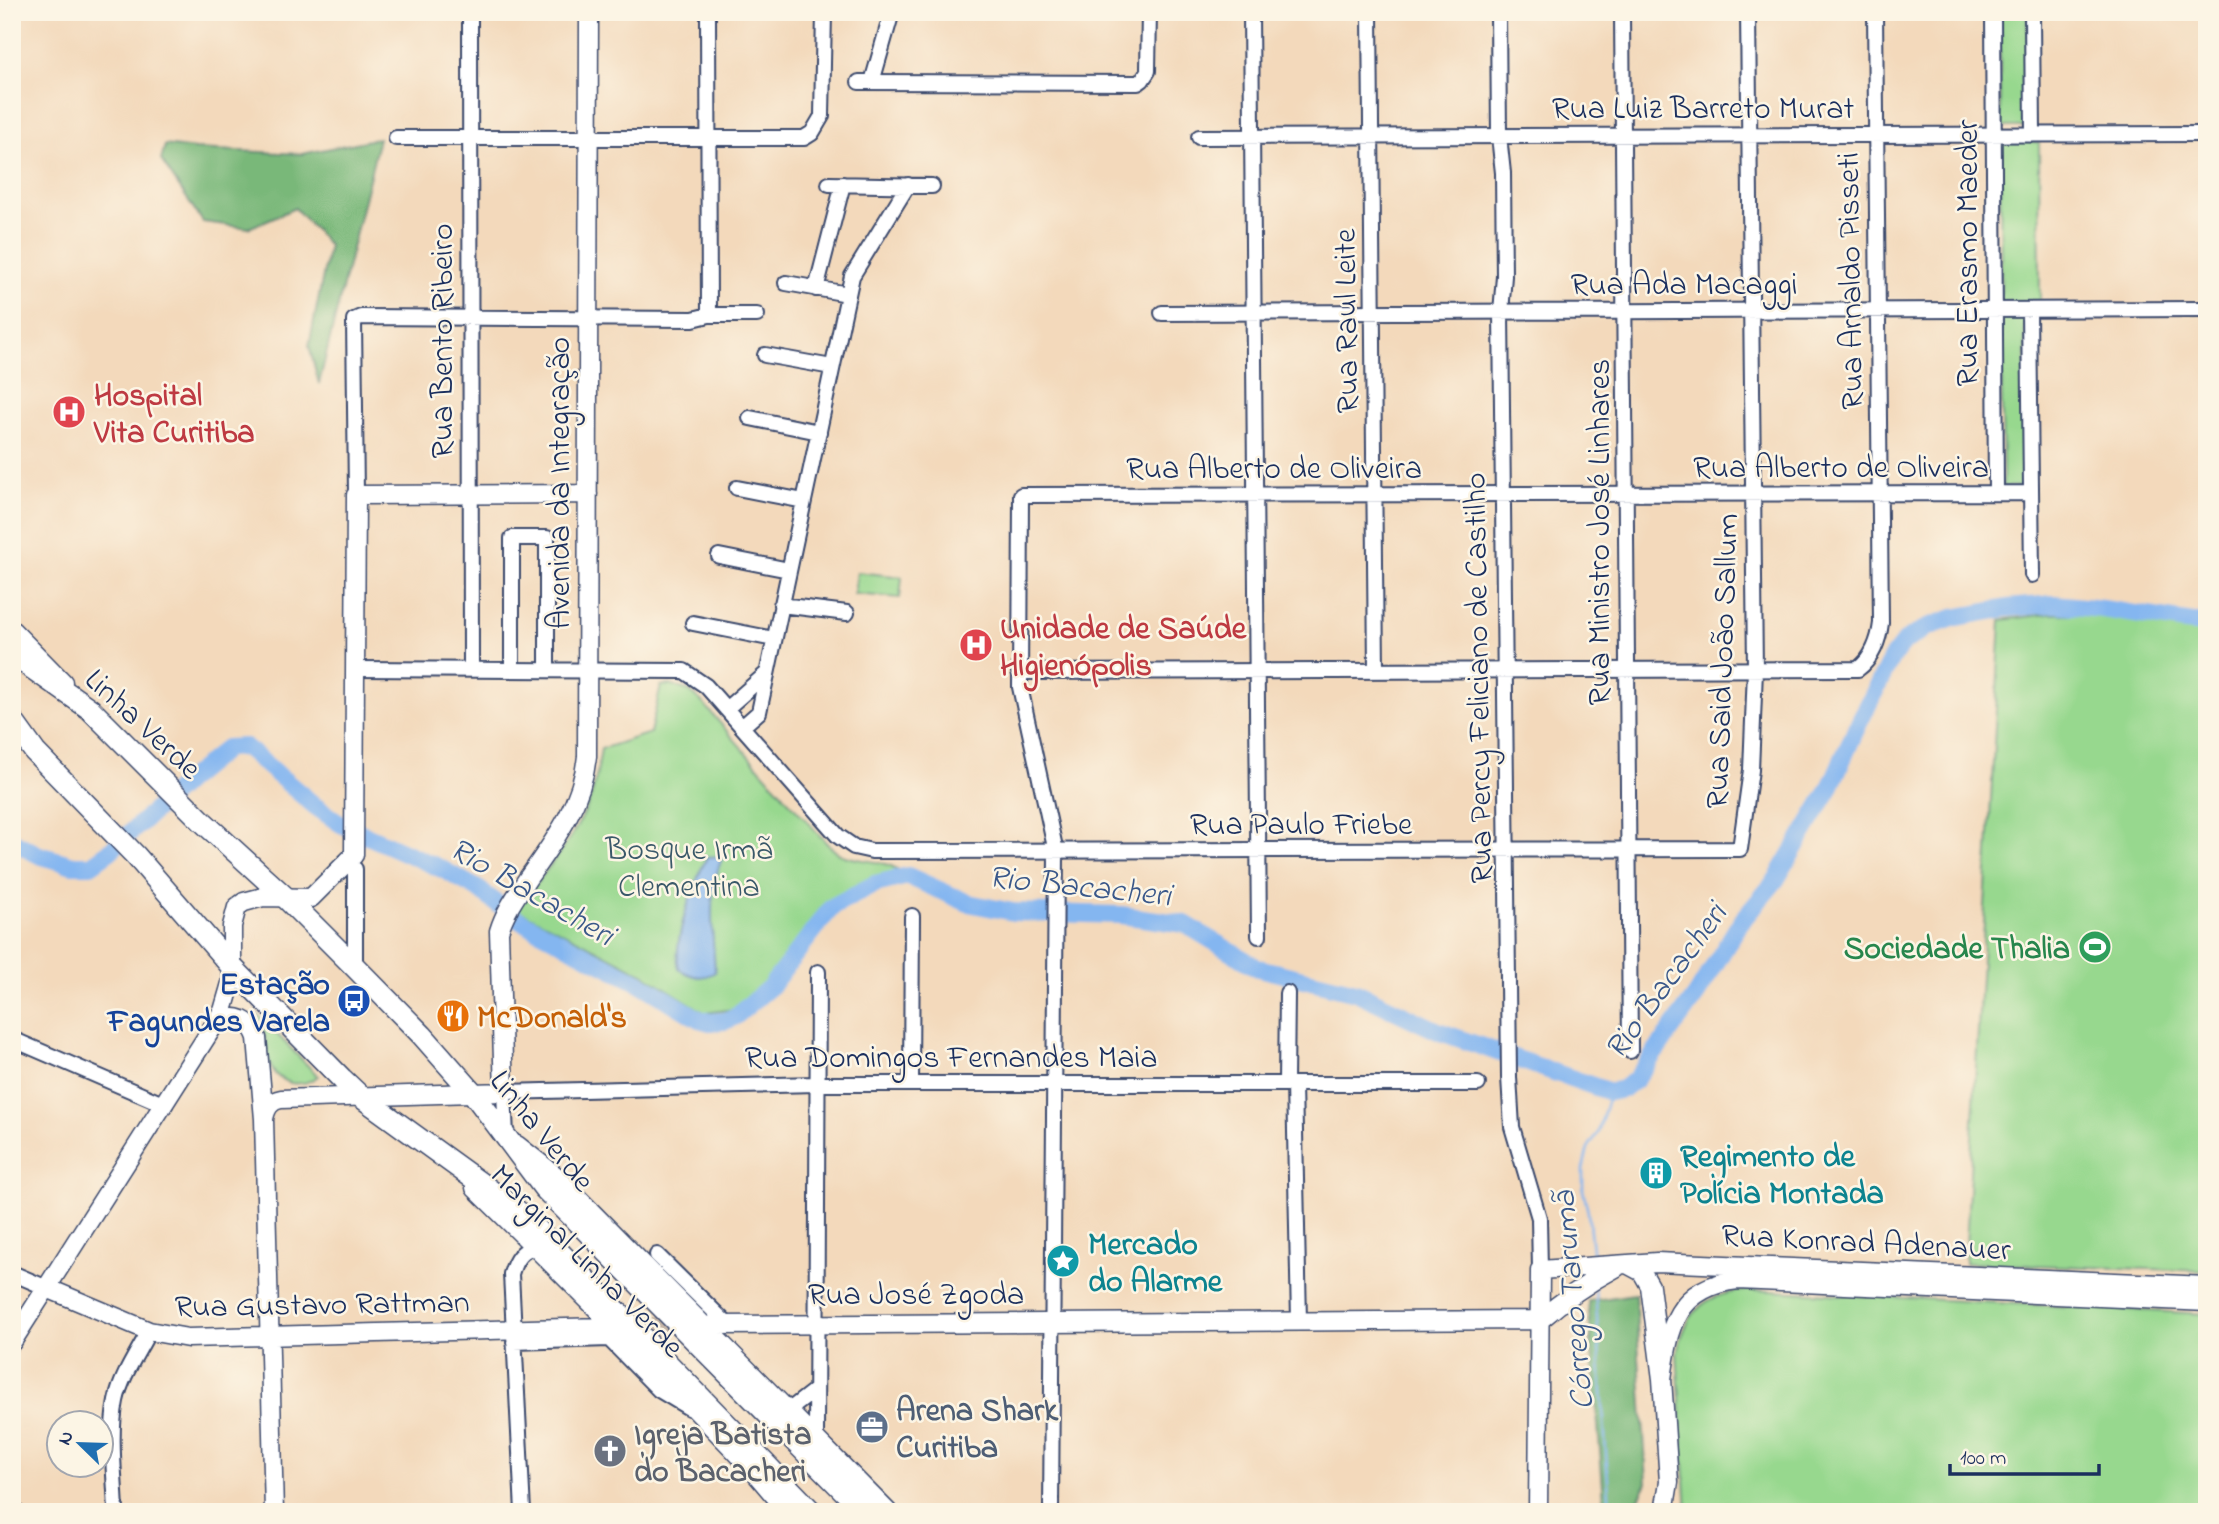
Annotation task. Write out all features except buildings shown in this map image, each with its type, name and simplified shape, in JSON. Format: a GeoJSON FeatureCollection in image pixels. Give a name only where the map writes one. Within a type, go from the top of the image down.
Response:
{"type":"FeatureCollection","features":[{"type":"Feature","properties":{"kind":"highway","name":"Linha Verde"},"geometry":{"type":"LineString","coordinates":[[12,654],[90,709],[355,967],[422,1035],[472,1093],[544,1188],[865,1512]]}},
{"type":"Feature","properties":{"kind":"highway"},"geometry":{"type":"LineString","coordinates":[[12,720],[35,752],[136,856],[232,967],[360,1096],[530,1222],[812,1512]]}},
{"type":"Feature","properties":{"kind":"main road","name":"Avenida da Integração"},"geometry":{"type":"LineString","coordinates":[[504,1093],[499,931],[512,902],[564,826],[583,784],[587,756],[589,12]]}},
{"type":"Feature","properties":{"kind":"main road"},"geometry":{"type":"LineString","coordinates":[[12,1342],[219,1020],[230,993],[232,926],[237,907],[255,898],[306,900],[315,895],[351,859],[355,850],[356,495],[588,494]]}},
{"type":"Feature","properties":{"kind":"main road"},"geometry":{"type":"LineString","coordinates":[[12,630],[90,709]]}},
{"type":"Feature","properties":{"kind":"main road"},"geometry":{"type":"LineString","coordinates":[[12,729],[35,752]]}},
{"type":"Feature","properties":{"kind":"main road"},"geometry":{"type":"LineString","coordinates":[[219,1020],[236,1017],[247,1022],[255,1031],[264,1119],[274,1512]]}},
{"type":"Feature","properties":{"kind":"main road","name":"Rua Domingos Fernandes Maia"},"geometry":{"type":"LineString","coordinates":[[264,1119],[268,1107],[276,1100],[504,1093]]}},
{"type":"Feature","properties":{"kind":"main road"},"geometry":{"type":"LineString","coordinates":[[506,1136],[555,1175],[888,1512]]}},
{"type":"Feature","properties":{"kind":"main road","name":"Marginal Linha Verde"},"geometry":{"type":"LineString","coordinates":[[435,1150],[535,1247],[699,1414],[789,1512]]}},
{"type":"Feature","properties":{"kind":"main road","name":"Rua Konrad Adenauer"},"geometry":{"type":"LineString","coordinates":[[1586,1275],[1625,1264],[1657,1262],[2207,1286]]}},
{"type":"Feature","properties":{"kind":"main road"},"geometry":{"type":"LineString","coordinates":[[1625,1264],[1642,1272],[1650,1286],[1662,1379],[1669,1482],[1664,1512]]}},
{"type":"Feature","properties":{"kind":"main road"},"geometry":{"type":"LineString","coordinates":[[1538,1512],[1540,1270],[1586,1275]]}},
{"type":"Feature","properties":{"kind":"main road"},"geometry":{"type":"LineString","coordinates":[[1539,1320],[1586,1275]]}},
{"type":"Feature","properties":{"kind":"main road","name":"Rua Konrad Adenauer"},"geometry":{"type":"LineString","coordinates":[[1662,1379],[1667,1345],[1677,1314],[1700,1291],[1726,1281],[2207,1302]]}},
{"type":"Feature","properties":{"kind":"main road","name":"Rua Gustavo Rattman"},"geometry":{"type":"LineString","coordinates":[[47,1288],[149,1331],[188,1338],[513,1336],[603,1328]]}},
{"type":"Feature","properties":{"kind":"main road","name":"Rua José Zgoda"},"geometry":{"type":"LineString","coordinates":[[720,1324],[1539,1320]]}},
{"type":"Feature","properties":{"kind":"street","name":"Rua Bento Ribeiro"},"geometry":{"type":"LineString","coordinates":[[470,12],[471,669]]}},
{"type":"Feature","properties":{"kind":"street"},"geometry":{"type":"LineString","coordinates":[[708,12],[709,315]]}},
{"type":"Feature","properties":{"kind":"street"},"geometry":{"type":"LineString","coordinates":[[396,138],[804,138],[812,133],[822,116],[824,12]]}},
{"type":"Feature","properties":{"kind":"street"},"geometry":{"type":"LineString","coordinates":[[892,12],[866,82],[1138,83],[1148,71],[1149,12]]}},
{"type":"Feature","properties":{"kind":"street"},"geometry":{"type":"LineString","coordinates":[[1251,12],[1259,936]]}},
{"type":"Feature","properties":{"kind":"street","name":"Rua Raul Leite"},"geometry":{"type":"LineString","coordinates":[[1370,12],[1376,671]]}},
{"type":"Feature","properties":{"kind":"street","name":"Rua Percy Feliciano de Castilho"},"geometry":{"type":"LineString","coordinates":[[1498,12],[1496,275],[1501,312],[1509,1077],[1512,1127],[1539,1218],[1540,1270]]}},
{"type":"Feature","properties":{"kind":"street","name":"Rua Ministro José Linhares"},"geometry":{"type":"LineString","coordinates":[[1622,12],[1630,1051]]}},
{"type":"Feature","properties":{"kind":"street","name":"Rua Said João Sallum"},"geometry":{"type":"LineString","coordinates":[[1740,849],[1751,769],[1755,670],[1748,12]]}},
{"type":"Feature","properties":{"kind":"street","name":"Rua Arnaldo Pisseti"},"geometry":{"type":"LineString","coordinates":[[1755,670],[1858,669],[1864,666],[1873,650],[1881,623],[1875,12]]}},
{"type":"Feature","properties":{"kind":"street","name":"Rua Erasmo Maeder"},"geometry":{"type":"LineString","coordinates":[[1993,12],[1996,493]]}},
{"type":"Feature","properties":{"kind":"street"},"geometry":{"type":"LineString","coordinates":[[2032,12],[2033,134]]}},
{"type":"Feature","properties":{"kind":"street","name":"Rua Luiz Barreto Murat"},"geometry":{"type":"LineString","coordinates":[[1199,137],[2207,134]]}},
{"type":"Feature","properties":{"kind":"street"},"geometry":{"type":"LineString","coordinates":[[816,289],[836,184],[932,186]]}},
{"type":"Feature","properties":{"kind":"street"},"geometry":{"type":"LineString","coordinates":[[355,669],[684,671],[699,679],[742,727],[759,712],[852,276],[908,185]]}},
{"type":"Feature","properties":{"kind":"street"},"geometry":{"type":"LineString","coordinates":[[786,283],[848,294]]}},
{"type":"Feature","properties":{"kind":"street","name":"Rua Ada Macaggi"},"geometry":{"type":"LineString","coordinates":[[1163,313],[2207,309]]}},
{"type":"Feature","properties":{"kind":"street"},"geometry":{"type":"LineString","coordinates":[[2029,310],[2032,575]]}},
{"type":"Feature","properties":{"kind":"street"},"geometry":{"type":"LineString","coordinates":[[356,495],[354,320],[361,317],[693,319],[709,315],[757,315]]}},
{"type":"Feature","properties":{"kind":"street"},"geometry":{"type":"LineString","coordinates":[[765,355],[832,367]]}},
{"type":"Feature","properties":{"kind":"street"},"geometry":{"type":"LineString","coordinates":[[750,418],[818,432]]}},
{"type":"Feature","properties":{"kind":"street"},"geometry":{"type":"LineString","coordinates":[[737,488],[804,500]]}},
{"type":"Feature","properties":{"kind":"street","name":"Rua Alberto de Oliveira"},"geometry":{"type":"LineString","coordinates":[[1019,672],[1021,495],[2031,493]]}},
{"type":"Feature","properties":{"kind":"street"},"geometry":{"type":"LineString","coordinates":[[512,669],[512,538],[547,538],[547,669]]}},
{"type":"Feature","properties":{"kind":"street"},"geometry":{"type":"LineString","coordinates":[[719,556],[789,570]]}},
{"type":"Feature","properties":{"kind":"street"},"geometry":{"type":"LineString","coordinates":[[781,605],[847,613]]}},
{"type":"Feature","properties":{"kind":"street"},"geometry":{"type":"LineString","coordinates":[[693,623],[774,639]]}},
{"type":"Feature","properties":{"kind":"street"},"geometry":{"type":"LineString","coordinates":[[1051,1512],[1056,852],[1023,702],[1019,672],[1755,670]]}},
{"type":"Feature","properties":{"kind":"street"},"geometry":{"type":"LineString","coordinates":[[726,709],[767,673]]}},
{"type":"Feature","properties":{"kind":"street","name":"Rua Paulo Friebe"},"geometry":{"type":"LineString","coordinates":[[742,727],[838,836],[863,850],[1056,852],[1740,849]]}},
{"type":"Feature","properties":{"kind":"street"},"geometry":{"type":"LineString","coordinates":[[355,869],[355,967]]}},
{"type":"Feature","properties":{"kind":"street"},"geometry":{"type":"LineString","coordinates":[[911,1084],[912,916]]}},
{"type":"Feature","properties":{"kind":"street"},"geometry":{"type":"LineString","coordinates":[[816,1439],[818,972]]}},
{"type":"Feature","properties":{"kind":"street"},"geometry":{"type":"LineString","coordinates":[[1287,993],[1299,1321]]}},
{"type":"Feature","properties":{"kind":"street"},"geometry":{"type":"LineString","coordinates":[[12,1039],[164,1105]]}},
{"type":"Feature","properties":{"kind":"street","name":"Rua Domingos Fernandes Maia"},"geometry":{"type":"LineString","coordinates":[[504,1093],[817,1084],[1478,1084]]}},
{"type":"Feature","properties":{"kind":"street"},"geometry":{"type":"LineString","coordinates":[[504,1093],[506,1136]]}},
{"type":"Feature","properties":{"kind":"street"},"geometry":{"type":"LineString","coordinates":[[523,1512],[511,1282],[513,1266],[522,1252],[535,1247]]}},
{"type":"Feature","properties":{"kind":"street"},"geometry":{"type":"LineString","coordinates":[[657,1255],[720,1324]]}},
{"type":"Feature","properties":{"kind":"street","name":"Rua Gustavo Rattman"},"geometry":{"type":"LineString","coordinates":[[12,1273],[47,1288]]}},
{"type":"Feature","properties":{"kind":"street"},"geometry":{"type":"LineString","coordinates":[[116,1512],[116,1401],[125,1376],[149,1331]]}},
{"type":"Feature","properties":{"kind":"street"},"geometry":{"type":"LineString","coordinates":[[513,1336],[609,1339],[659,1390],[699,1414]]}},
{"type":"Feature","properties":{"kind":"street"},"geometry":{"type":"LineString","coordinates":[[788,1411],[816,1390]]}},
{"type":"Feature","properties":{"kind":"street"},"geometry":{"type":"LineString","coordinates":[[1669,1482],[1671,1512]]}},
{"type":"Feature","properties":{"kind":"green space"},"geometry":{"type":"Polygon","coordinates":[[[2000,12],[2027,12],[2028,127],[2000,127],[2000,12]]]}},
{"type":"Feature","properties":{"kind":"green space"},"geometry":{"type":"Polygon","coordinates":[[[379,138],[319,384],[309,346],[329,245],[295,208],[249,228],[203,222],[161,160],[165,145],[302,154],[379,138]]]}},
{"type":"Feature","properties":{"kind":"green space"},"geometry":{"type":"Polygon","coordinates":[[[2000,142],[2039,142],[2040,304],[2001,305],[2000,142]]]}},
{"type":"Feature","properties":{"kind":"green space"},"geometry":{"type":"Polygon","coordinates":[[[2001,318],[2025,318],[2026,486],[2003,487],[2001,318]]]}},
{"type":"Feature","properties":{"kind":"green space"},"geometry":{"type":"Polygon","coordinates":[[[857,572],[902,577],[900,598],[854,594],[857,572]]]}},
{"type":"Feature","properties":{"kind":"green space","name":"Sociedade Thalia"},"geometry":{"type":"Polygon","coordinates":[[[2049,614],[2107,614],[2164,626],[2207,630],[2207,1271],[1965,1263],[2001,620],[2049,614]]]}},
{"type":"Feature","properties":{"kind":"green space","name":"Bosque Irmã Clementina"},"geometry":{"type":"Polygon","coordinates":[[[670,685],[687,690],[700,700],[831,848],[847,857],[893,867],[903,876],[875,883],[831,906],[768,979],[735,1009],[705,1013],[645,975],[517,910],[581,820],[592,793],[601,749],[650,733],[661,686],[670,685]]]}},
{"type":"Feature","properties":{"kind":"green space"},"geometry":{"type":"Polygon","coordinates":[[[257,1014],[318,1076],[305,1083],[295,1084],[280,1078],[274,1072],[265,1034],[255,1017],[257,1014]]]}},
{"type":"Feature","properties":{"kind":"green space"},"geometry":{"type":"Polygon","coordinates":[[[1737,1291],[2207,1314],[2207,1512],[1687,1512],[1677,1353],[1681,1337],[1693,1314],[1711,1299],[1737,1291]]]}},
{"type":"Feature","properties":{"kind":"green space"},"geometry":{"type":"Polygon","coordinates":[[[1635,1294],[1647,1483],[1632,1512],[1605,1512],[1588,1301],[1635,1294]]]}},
{"type":"Feature","properties":{"kind":"water"},"geometry":{"type":"Polygon","coordinates":[[[723,856],[712,899],[715,972],[701,977],[693,976],[679,969],[681,929],[707,857],[723,856]]]}},
{"type":"Feature","properties":{"kind":"waterway","name":"Rio Bacacheri"},"geometry":{"type":"LineString","coordinates":[[12,841],[39,855],[73,865],[91,865],[227,748],[245,747],[315,806],[341,824],[442,869],[478,889],[519,920],[643,985],[699,1019],[710,1022],[725,1021],[736,1016],[770,987],[832,907],[875,884],[908,876],[968,903],[1013,912],[1121,915],[1185,924],[1258,968],[1356,992],[1438,1031],[1610,1092],[1623,1089],[1636,1079],[1697,994],[1740,923],[1776,880],[1829,790],[1891,659],[1905,641],[1928,627],[1953,618],[2007,608],[2054,604],[2207,623]]}},
{"type":"Feature","properties":{"kind":"waterway","name":"Córrego Tarumã"},"geometry":{"type":"LineString","coordinates":[[1593,1260],[1583,1190],[1583,1169],[1588,1148],[1598,1133],[1610,1092]]}},
{"type":"Feature","properties":{"kind":"waterway","name":"Córrego Tarumã"},"geometry":{"type":"LineString","coordinates":[[1595,1288],[1610,1512]]}},
{"type":"Feature","properties":{"kind":"tunnel"},"geometry":{"type":"LineString","coordinates":[[624,1327],[687,1325]]}},
{"type":"Feature","properties":{"kind":"place","name":"Hospital Vita Curitiba"},"geometry":{"type":"Point","coordinates":[69,412]}},
{"type":"Feature","properties":{"kind":"place","name":"Unidade de Saúde Higienópolis"},"geometry":{"type":"Point","coordinates":[976,645]}},
{"type":"Feature","properties":{"kind":"place","name":"Sociedade Thalia"},"geometry":{"type":"Point","coordinates":[2095,947]}},
{"type":"Feature","properties":{"kind":"place","name":"Estação Fagundes Varela"},"geometry":{"type":"Point","coordinates":[354,1001]}},
{"type":"Feature","properties":{"kind":"place","name":"McDonald's"},"geometry":{"type":"Point","coordinates":[453,1016]}},
{"type":"Feature","properties":{"kind":"place","name":"Regimento de Polícia Montada"},"geometry":{"type":"Point","coordinates":[1656,1173]}},
{"type":"Feature","properties":{"kind":"place","name":"Mercado do Alarme"},"geometry":{"type":"Point","coordinates":[1063,1261]}},
{"type":"Feature","properties":{"kind":"place","name":"Arena Shark Curitiba"},"geometry":{"type":"Point","coordinates":[872,1427]}},
{"type":"Feature","properties":{"kind":"place","name":"Igreja Batista do Bacacheri"},"geometry":{"type":"Point","coordinates":[610,1451]}}]}
